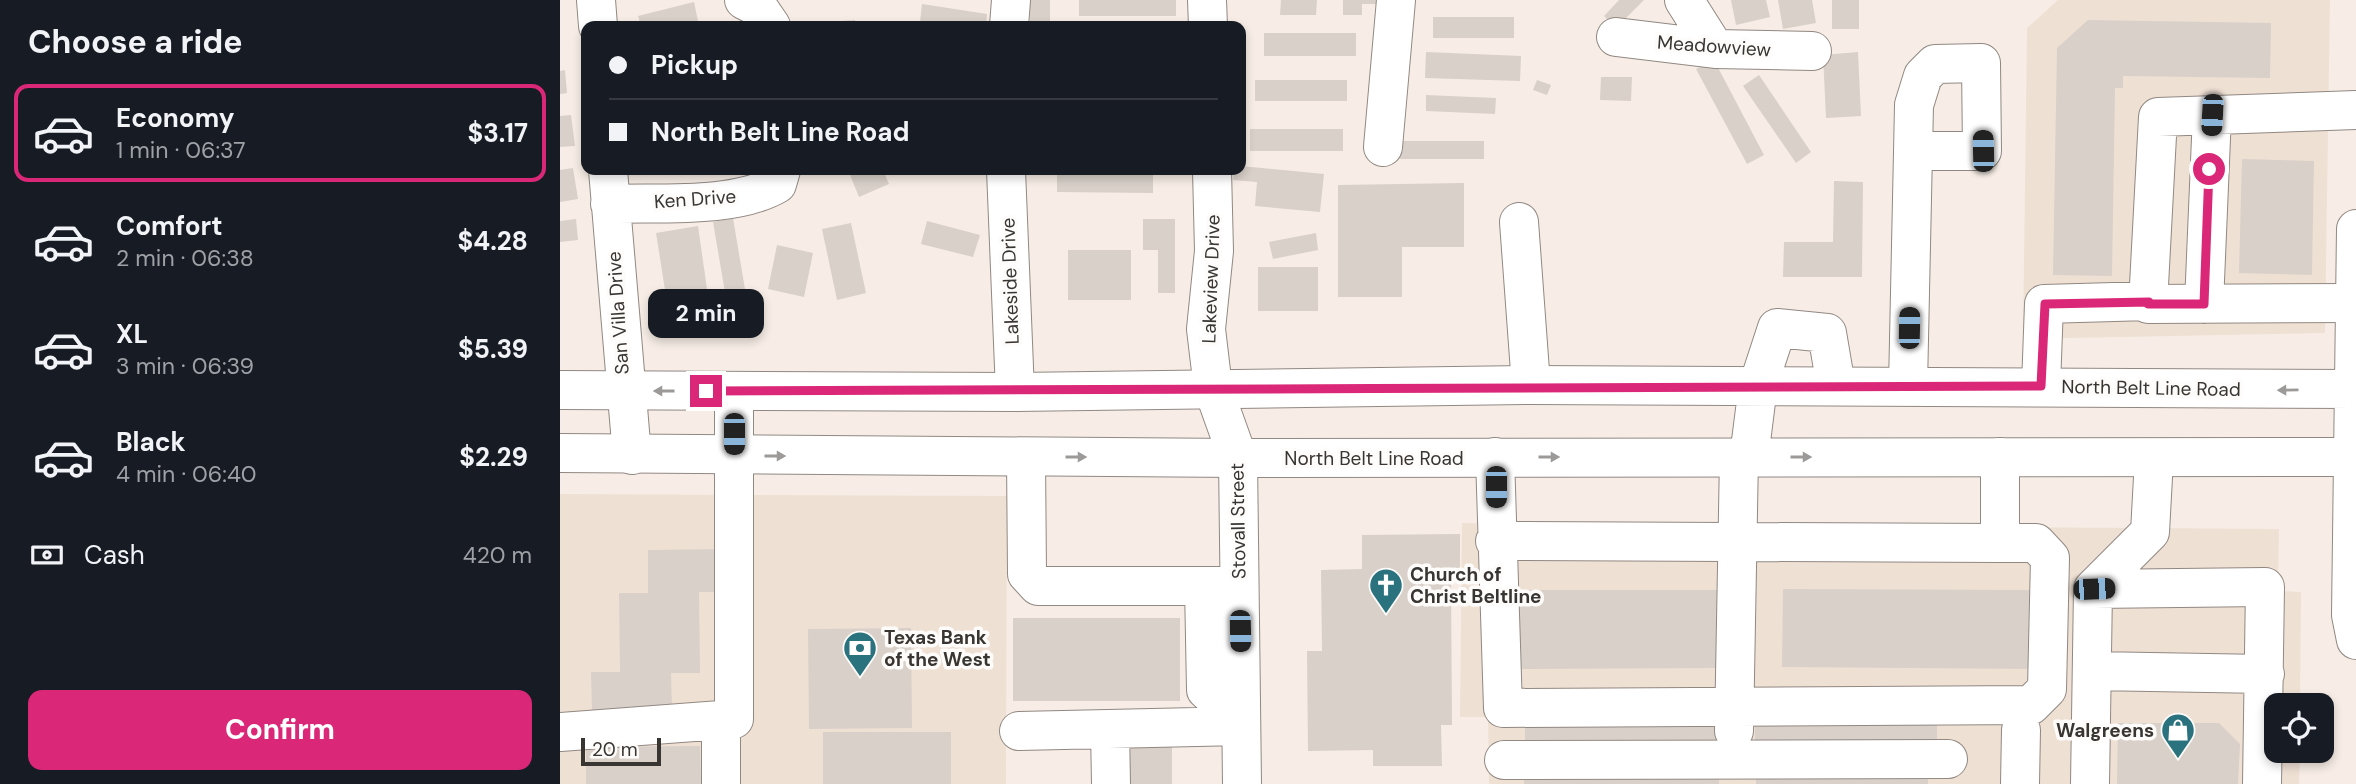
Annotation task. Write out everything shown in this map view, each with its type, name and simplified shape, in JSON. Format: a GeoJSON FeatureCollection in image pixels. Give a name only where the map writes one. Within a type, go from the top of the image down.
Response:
{"type":"FeatureCollection","features":[{"type":"Feature","properties":{"kind":"main road"},"geometry":{"type":"LineString","coordinates":[[596,0],[598,21]]}},
{"type":"Feature","properties":{"kind":"main road"},"geometry":{"type":"LineString","coordinates":[[744,0],[758,8],[767,21]]}},
{"type":"Feature","properties":{"kind":"main road"},"geometry":{"type":"LineString","coordinates":[[1010,21],[1012,0]]}},
{"type":"Feature","properties":{"kind":"main road"},"geometry":{"type":"LineString","coordinates":[[1207,0],[1208,21]]}},
{"type":"Feature","properties":{"kind":"main road"},"geometry":{"type":"LineString","coordinates":[[1383,147],[1396,0]]}},
{"type":"Feature","properties":{"kind":"main road"},"geometry":{"type":"LineString","coordinates":[[1684,0],[1715,49]]}},
{"type":"Feature","properties":{"kind":"main road","name":"Meadowview"},"geometry":{"type":"LineString","coordinates":[[1616,37],[1715,49],[1812,51]]}},
{"type":"Feature","properties":{"kind":"main road"},"geometry":{"type":"LineString","coordinates":[[2149,302],[2158,117],[2356,110]]}},
{"type":"Feature","properties":{"kind":"main road"},"geometry":{"type":"LineString","coordinates":[[2204,304],[2212,115]]}},
{"type":"Feature","properties":{"kind":"main road"},"geometry":{"type":"LineString","coordinates":[[1908,386],[1913,151]]}},
{"type":"Feature","properties":{"kind":"main road","name":"Lakeside Drive"},"geometry":{"type":"LineString","coordinates":[[1006,175],[1015,393]]}},
{"type":"Feature","properties":{"kind":"main road","name":"Lakeview Drive"},"geometry":{"type":"LineString","coordinates":[[1212,175],[1214,251],[1206,329],[1213,388]]}},
{"type":"Feature","properties":{"kind":"main road","name":"Ken Drive"},"geometry":{"type":"LineString","coordinates":[[609,187],[727,200],[765,191],[779,177]]}},
{"type":"Feature","properties":{"kind":"main road","name":"San Villa Drive"},"geometry":{"type":"LineString","coordinates":[[609,187],[624,391],[632,455]]}},
{"type":"Feature","properties":{"kind":"main road"},"geometry":{"type":"LineString","coordinates":[[1519,222],[1531,385]]}},
{"type":"Feature","properties":{"kind":"main road"},"geometry":{"type":"LineString","coordinates":[[2356,229],[2351,615],[2356,640]]}},
{"type":"Feature","properties":{"kind":"main road"},"geometry":{"type":"LineString","coordinates":[[2041,386],[2045,304],[2354,303]]}},
{"type":"Feature","properties":{"kind":"main road"},"geometry":{"type":"LineString","coordinates":[[1732,771],[1744,457],[1758,386],[1777,328],[1828,332],[1836,386]]}},
{"type":"Feature","properties":{"kind":"main road","name":"North Belt Line Road"},"geometry":{"type":"LineString","coordinates":[[560,390],[1015,393],[1531,385],[2041,386],[2195,391],[2355,389]]}},
{"type":"Feature","properties":{"kind":"main road","name":"Stovall Street"},"geometry":{"type":"LineString","coordinates":[[1213,388],[1238,458],[1222,586],[1241,712],[1242,784]]}},
{"type":"Feature","properties":{"kind":"main road"},"geometry":{"type":"LineString","coordinates":[[560,732],[734,719],[734,391]]}},
{"type":"Feature","properties":{"kind":"main road","name":"North Belt Line Road"},"geometry":{"type":"LineString","coordinates":[[560,453],[1238,458],[2355,457]]}},
{"type":"Feature","properties":{"kind":"main road"},"geometry":{"type":"LineString","coordinates":[[1026,457],[1027,574],[1038,586],[1222,586]]}},
{"type":"Feature","properties":{"kind":"main road"},"geometry":{"type":"LineString","coordinates":[[1495,457],[1504,772],[1948,771],[1950,705]]}},
{"type":"Feature","properties":{"kind":"main road"},"geometry":{"type":"LineString","coordinates":[[2000,457],[2000,543]]}},
{"type":"Feature","properties":{"kind":"main road"},"geometry":{"type":"LineString","coordinates":[[2090,784],[2094,589],[2150,532],[2154,459]]}},
{"type":"Feature","properties":{"kind":"main road"},"geometry":{"type":"LineString","coordinates":[[1496,541],[2035,543],[2050,558],[2047,689],[2031,705],[1503,708]]}},
{"type":"Feature","properties":{"kind":"main road"},"geometry":{"type":"LineString","coordinates":[[2094,589],[2265,587],[2262,784]]}},
{"type":"Feature","properties":{"kind":"main road"},"geometry":{"type":"LineString","coordinates":[[2094,671],[2265,674]]}},
{"type":"Feature","properties":{"kind":"main road"},"geometry":{"type":"LineString","coordinates":[[1019,731],[1110,729],[1241,712]]}},
{"type":"Feature","properties":{"kind":"main road"},"geometry":{"type":"LineString","coordinates":[[721,720],[721,784]]}},
{"type":"Feature","properties":{"kind":"main road"},"geometry":{"type":"LineString","coordinates":[[1110,729],[1111,784]]}},
{"type":"Feature","properties":{"kind":"main road"},"geometry":{"type":"LineString","coordinates":[[2020,784],[2021,730]]}},
{"type":"Feature","properties":{"kind":"shaded area"},"geometry":{"type":"Polygon","coordinates":[[[2058,0],[2330,0],[2325,333],[2023,339],[2027,28],[2058,0]]]}},
{"type":"Feature","properties":{"kind":"shaded area"},"geometry":{"type":"Polygon","coordinates":[[[560,494],[1007,496],[1006,784],[560,784],[560,494]]]}},
{"type":"Feature","properties":{"kind":"shaded area"},"geometry":{"type":"Polygon","coordinates":[[[1462,523],[2279,529],[2278,591],[2301,592],[2300,693],[2264,693],[2264,763],[2300,763],[2299,784],[1489,784],[1488,717],[1460,717],[1462,523]]]}},
{"type":"Feature","properties":{"kind":"building"},"geometry":{"type":"Polygon","coordinates":[[[1030,0],[1050,0],[1050,21],[1030,21],[1030,0]]]}},
{"type":"Feature","properties":{"kind":"building"},"geometry":{"type":"Polygon","coordinates":[[[1079,0],[1176,0],[1176,16],[1079,16],[1079,0]]]}},
{"type":"Feature","properties":{"kind":"building"},"geometry":{"type":"Polygon","coordinates":[[[1281,0],[1317,0],[1316,15],[1280,15],[1281,0]]]}},
{"type":"Feature","properties":{"kind":"building"},"geometry":{"type":"Polygon","coordinates":[[[1343,0],[1383,0],[1383,4],[1362,4],[1362,15],[1343,15],[1343,0]]]}},
{"type":"Feature","properties":{"kind":"building"},"geometry":{"type":"Polygon","coordinates":[[[1619,0],[1644,0],[1616,28],[1604,16],[1619,0]]]}},
{"type":"Feature","properties":{"kind":"building"},"geometry":{"type":"Polygon","coordinates":[[[1731,0],[1766,0],[1770,17],[1736,25],[1731,0]]]}},
{"type":"Feature","properties":{"kind":"building"},"geometry":{"type":"Polygon","coordinates":[[[1778,0],[1812,0],[1816,23],[1783,29],[1778,0]]]}},
{"type":"Feature","properties":{"kind":"building"},"geometry":{"type":"Polygon","coordinates":[[[1832,0],[1859,0],[1859,29],[1832,29],[1832,0]]]}},
{"type":"Feature","properties":{"kind":"building"},"geometry":{"type":"Polygon","coordinates":[[[694,2],[698,21],[640,21],[638,16],[694,2]]]}},
{"type":"Feature","properties":{"kind":"building"},"geometry":{"type":"Polygon","coordinates":[[[922,4],[987,14],[986,21],[920,21],[922,4]]]}},
{"type":"Feature","properties":{"kind":"building"},"geometry":{"type":"Polygon","coordinates":[[[1433,17],[1514,17],[1514,38],[1433,38],[1433,17]]]}},
{"type":"Feature","properties":{"kind":"building"},"geometry":{"type":"Polygon","coordinates":[[[2088,20],[2271,23],[2270,78],[2123,76],[2123,88],[2115,88],[2112,276],[2053,275],[2057,48],[2088,20]]]}},
{"type":"Feature","properties":{"kind":"building"},"geometry":{"type":"Polygon","coordinates":[[[1264,33],[1356,33],[1356,56],[1264,56],[1264,33]]]}},
{"type":"Feature","properties":{"kind":"building"},"geometry":{"type":"Polygon","coordinates":[[[1426,52],[1521,56],[1520,81],[1425,78],[1426,52]]]}},
{"type":"Feature","properties":{"kind":"building"},"geometry":{"type":"Polygon","coordinates":[[[1858,52],[1861,116],[1826,118],[1823,55],[1858,52]]]}},
{"type":"Feature","properties":{"kind":"building"},"geometry":{"type":"Polygon","coordinates":[[[1714,60],[1764,155],[1747,164],[1696,69],[1714,60]]]}},
{"type":"Feature","properties":{"kind":"building"},"geometry":{"type":"Polygon","coordinates":[[[565,70],[567,93],[560,94],[560,71],[565,70]]]}},
{"type":"Feature","properties":{"kind":"building"},"geometry":{"type":"Polygon","coordinates":[[[1759,75],[1811,152],[1796,163],[1743,86],[1759,75]]]}},
{"type":"Feature","properties":{"kind":"building"},"geometry":{"type":"Polygon","coordinates":[[[1601,77],[1632,77],[1631,101],[1600,100],[1601,77]]]}},
{"type":"Feature","properties":{"kind":"building"},"geometry":{"type":"Polygon","coordinates":[[[1255,80],[1347,80],[1347,101],[1255,101],[1255,80]]]}},
{"type":"Feature","properties":{"kind":"building"},"geometry":{"type":"Polygon","coordinates":[[[1537,80],[1551,85],[1547,95],[1533,90],[1537,80]]]}},
{"type":"Feature","properties":{"kind":"building"},"geometry":{"type":"Polygon","coordinates":[[[1426,95],[1496,98],[1495,114],[1426,111],[1426,95]]]}},
{"type":"Feature","properties":{"kind":"building"},"geometry":{"type":"Polygon","coordinates":[[[571,115],[575,146],[560,147],[560,116],[571,115]]]}},
{"type":"Feature","properties":{"kind":"building"},"geometry":{"type":"Polygon","coordinates":[[[1250,129],[1343,129],[1343,151],[1250,151],[1250,129]]]}},
{"type":"Feature","properties":{"kind":"building"},"geometry":{"type":"Polygon","coordinates":[[[1395,141],[1484,141],[1484,159],[1395,159],[1395,141]]]}},
{"type":"Feature","properties":{"kind":"building"},"geometry":{"type":"Polygon","coordinates":[[[2242,159],[2314,161],[2312,275],[2239,273],[2242,159]]]}},
{"type":"Feature","properties":{"kind":"building"},"geometry":{"type":"Polygon","coordinates":[[[1246,166],[1324,174],[1320,212],[1255,206],[1257,182],[1233,180],[1234,175],[1246,175],[1246,166]]]}},
{"type":"Feature","properties":{"kind":"building"},"geometry":{"type":"Polygon","coordinates":[[[573,168],[578,199],[560,202],[560,170],[573,168]]]}},
{"type":"Feature","properties":{"kind":"building"},"geometry":{"type":"Polygon","coordinates":[[[850,175],[885,175],[889,184],[859,197],[850,175]]]}},
{"type":"Feature","properties":{"kind":"building"},"geometry":{"type":"Polygon","coordinates":[[[1057,175],[1153,175],[1153,193],[1057,192],[1057,175]]]}},
{"type":"Feature","properties":{"kind":"building"},"geometry":{"type":"Polygon","coordinates":[[[1834,181],[1863,182],[1862,277],[1783,277],[1784,242],[1833,242],[1834,181]]]}},
{"type":"Feature","properties":{"kind":"building"},"geometry":{"type":"Polygon","coordinates":[[[1464,183],[1464,247],[1402,247],[1402,297],[1338,297],[1338,185],[1464,183]]]}},
{"type":"Feature","properties":{"kind":"building"},"geometry":{"type":"Polygon","coordinates":[[[733,218],[747,301],[727,304],[713,222],[733,218]]]}},
{"type":"Feature","properties":{"kind":"building"},"geometry":{"type":"Polygon","coordinates":[[[576,219],[578,240],[560,242],[560,221],[576,219]]]}},
{"type":"Feature","properties":{"kind":"building"},"geometry":{"type":"Polygon","coordinates":[[[1143,219],[1175,219],[1175,293],[1158,293],[1158,250],[1143,250],[1143,219]]]}},
{"type":"Feature","properties":{"kind":"building"},"geometry":{"type":"Polygon","coordinates":[[[927,221],[980,235],[973,257],[921,244],[927,221]]]}},
{"type":"Feature","properties":{"kind":"building"},"geometry":{"type":"Polygon","coordinates":[[[851,223],[866,293],[837,300],[822,229],[851,223]]]}},
{"type":"Feature","properties":{"kind":"building"},"geometry":{"type":"Polygon","coordinates":[[[698,226],[707,289],[666,296],[656,233],[698,226]]]}},
{"type":"Feature","properties":{"kind":"building"},"geometry":{"type":"Polygon","coordinates":[[[1316,233],[1318,250],[1273,259],[1269,242],[1316,233]]]}},
{"type":"Feature","properties":{"kind":"building"},"geometry":{"type":"Polygon","coordinates":[[[777,245],[813,253],[804,297],[768,289],[777,245]]]}},
{"type":"Feature","properties":{"kind":"building"},"geometry":{"type":"Polygon","coordinates":[[[1068,250],[1131,250],[1131,300],[1068,300],[1068,250]]]}},
{"type":"Feature","properties":{"kind":"building"},"geometry":{"type":"Polygon","coordinates":[[[1258,267],[1318,267],[1318,311],[1258,311],[1258,267]]]}},
{"type":"Feature","properties":{"kind":"building","name":"Church of Christ Beltline"},"geometry":{"type":"Polygon","coordinates":[[[1460,534],[1460,579],[1451,579],[1452,725],[1441,725],[1442,766],[1373,766],[1373,750],[1308,751],[1307,651],[1322,651],[1321,570],[1362,569],[1362,535],[1460,534]]]}},
{"type":"Feature","properties":{"kind":"building"},"geometry":{"type":"Polygon","coordinates":[[[728,549],[728,592],[699,592],[700,673],[671,673],[672,711],[592,712],[591,672],[620,672],[619,593],[648,593],[648,550],[728,549]]]}},
{"type":"Feature","properties":{"kind":"building"},"geometry":{"type":"Polygon","coordinates":[[[1783,589],[2038,590],[2037,669],[1782,667],[1783,589]]]}},
{"type":"Feature","properties":{"kind":"building"},"geometry":{"type":"Polygon","coordinates":[[[1516,590],[1721,590],[1722,668],[1516,669],[1516,590]]]}},
{"type":"Feature","properties":{"kind":"building"},"geometry":{"type":"Polygon","coordinates":[[[1013,618],[1180,618],[1180,701],[1013,701],[1013,618]]]}},
{"type":"Feature","properties":{"kind":"building","name":"Texas Bank of the West"},"geometry":{"type":"Polygon","coordinates":[[[911,628],[912,728],[809,729],[808,629],[911,628]]]}},
{"type":"Feature","properties":{"kind":"building"},"geometry":{"type":"Polygon","coordinates":[[[1724,718],[1724,749],[1525,751],[1525,719],[1724,718]]]}},
{"type":"Feature","properties":{"kind":"building"},"geometry":{"type":"Polygon","coordinates":[[[1755,720],[1937,720],[1937,744],[1755,744],[1755,720]]]}},
{"type":"Feature","properties":{"kind":"building","name":"Walgreens"},"geometry":{"type":"Polygon","coordinates":[[[2118,723],[2219,723],[2240,744],[2238,784],[2117,784],[2118,723]]]}},
{"type":"Feature","properties":{"kind":"building"},"geometry":{"type":"Polygon","coordinates":[[[823,732],[951,732],[951,784],[823,784],[823,732]]]}},
{"type":"Feature","properties":{"kind":"building"},"geometry":{"type":"Polygon","coordinates":[[[1127,735],[1172,735],[1172,784],[1127,784],[1127,735]]]}},
{"type":"Feature","properties":{"kind":"building"},"geometry":{"type":"Polygon","coordinates":[[[700,746],[701,784],[586,784],[586,747],[700,746]]]}},
{"type":"Feature","properties":{"kind":"building"},"geometry":{"type":"Polygon","coordinates":[[[1524,771],[1719,771],[1719,784],[1524,784],[1524,771]]]}},
{"type":"Feature","properties":{"kind":"building"},"geometry":{"type":"Polygon","coordinates":[[[1756,771],[1928,771],[1928,784],[1756,784],[1756,771]]]}},
{"type":"Feature","properties":{"kind":"place","name":"Church of Christ Beltline"},"geometry":{"type":"Point","coordinates":[1386,615]}},
{"type":"Feature","properties":{"kind":"place","name":"Texas Bank of the West"},"geometry":{"type":"Point","coordinates":[860,678]}},
{"type":"Feature","properties":{"kind":"place","name":"Walgreens"},"geometry":{"type":"Point","coordinates":[2178,760]}},
{"type":"Feature","properties":{"kind":"route"},"geometry":{"type":"LineString","coordinates":[[706,391],[1015,393],[1531,385],[2041,386],[2045,304],[2204,304],[2209,169]]}}]}
